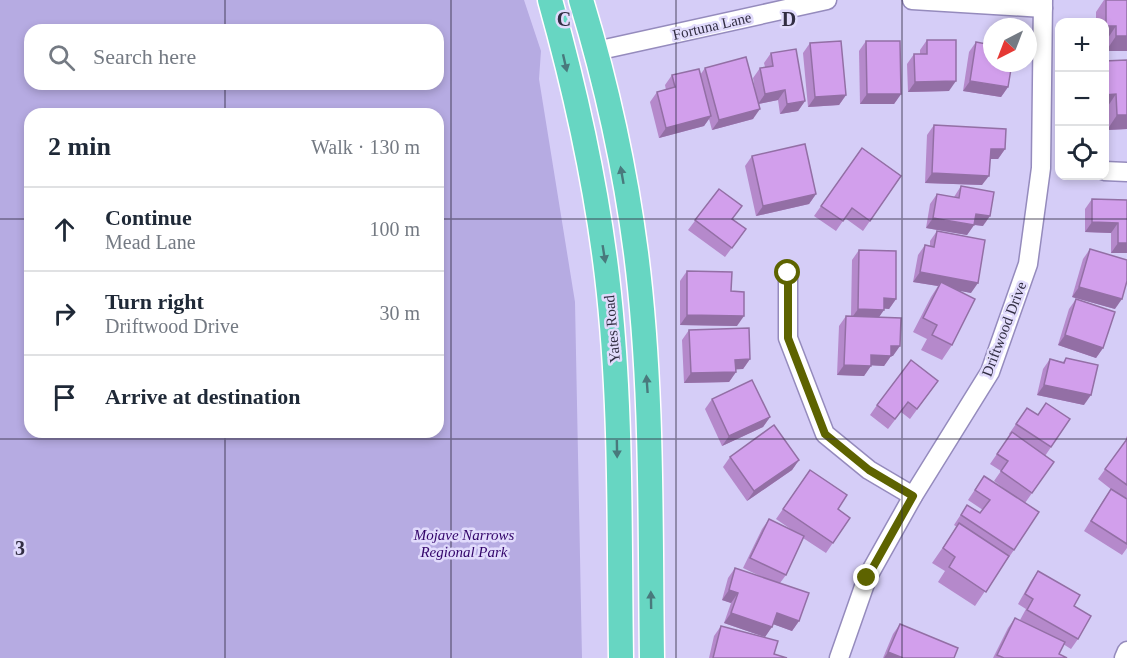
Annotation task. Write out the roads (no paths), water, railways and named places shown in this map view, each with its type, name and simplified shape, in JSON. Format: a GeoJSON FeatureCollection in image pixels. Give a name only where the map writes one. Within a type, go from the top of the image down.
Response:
{"type":"FeatureCollection","features":[{"type":"Feature","properties":{"kind":"main road","name":"Yates Road"},"geometry":{"type":"LineString","coordinates":[[581,0],[596,51],[618,148],[636,253],[647,391],[652,658]]}},
{"type":"Feature","properties":{"kind":"main road","name":"Yates Road"},"geometry":{"type":"LineString","coordinates":[[551,3],[589,166],[607,276],[616,387],[621,658]]}},
{"type":"Feature","properties":{"kind":"street","name":"Fortuna Lane"},"geometry":{"type":"LineString","coordinates":[[596,51],[827,0]]}},
{"type":"Feature","properties":{"kind":"street"},"geometry":{"type":"LineString","coordinates":[[912,0],[1043,4]]}},
{"type":"Feature","properties":{"kind":"street","name":"Driftwood Drive"},"geometry":{"type":"LineString","coordinates":[[838,658],[867,578],[913,496],[990,372],[1028,264],[1050,168],[1043,4]]}},
{"type":"Feature","properties":{"kind":"street"},"geometry":{"type":"LineString","coordinates":[[1109,171],[1127,172]]}},
{"type":"Feature","properties":{"kind":"street"},"geometry":{"type":"LineString","coordinates":[[788,273],[788,338],[825,434],[869,470],[913,496]]}},
{"type":"Feature","properties":{"kind":"street"},"geometry":{"type":"LineString","coordinates":[[1124,658],[1127,651]]}},
{"type":"Feature","properties":{"kind":"park label","name":"Mojave Narrows Regional Park"},"geometry":{"type":"Point","coordinates":[464,544]}}]}
